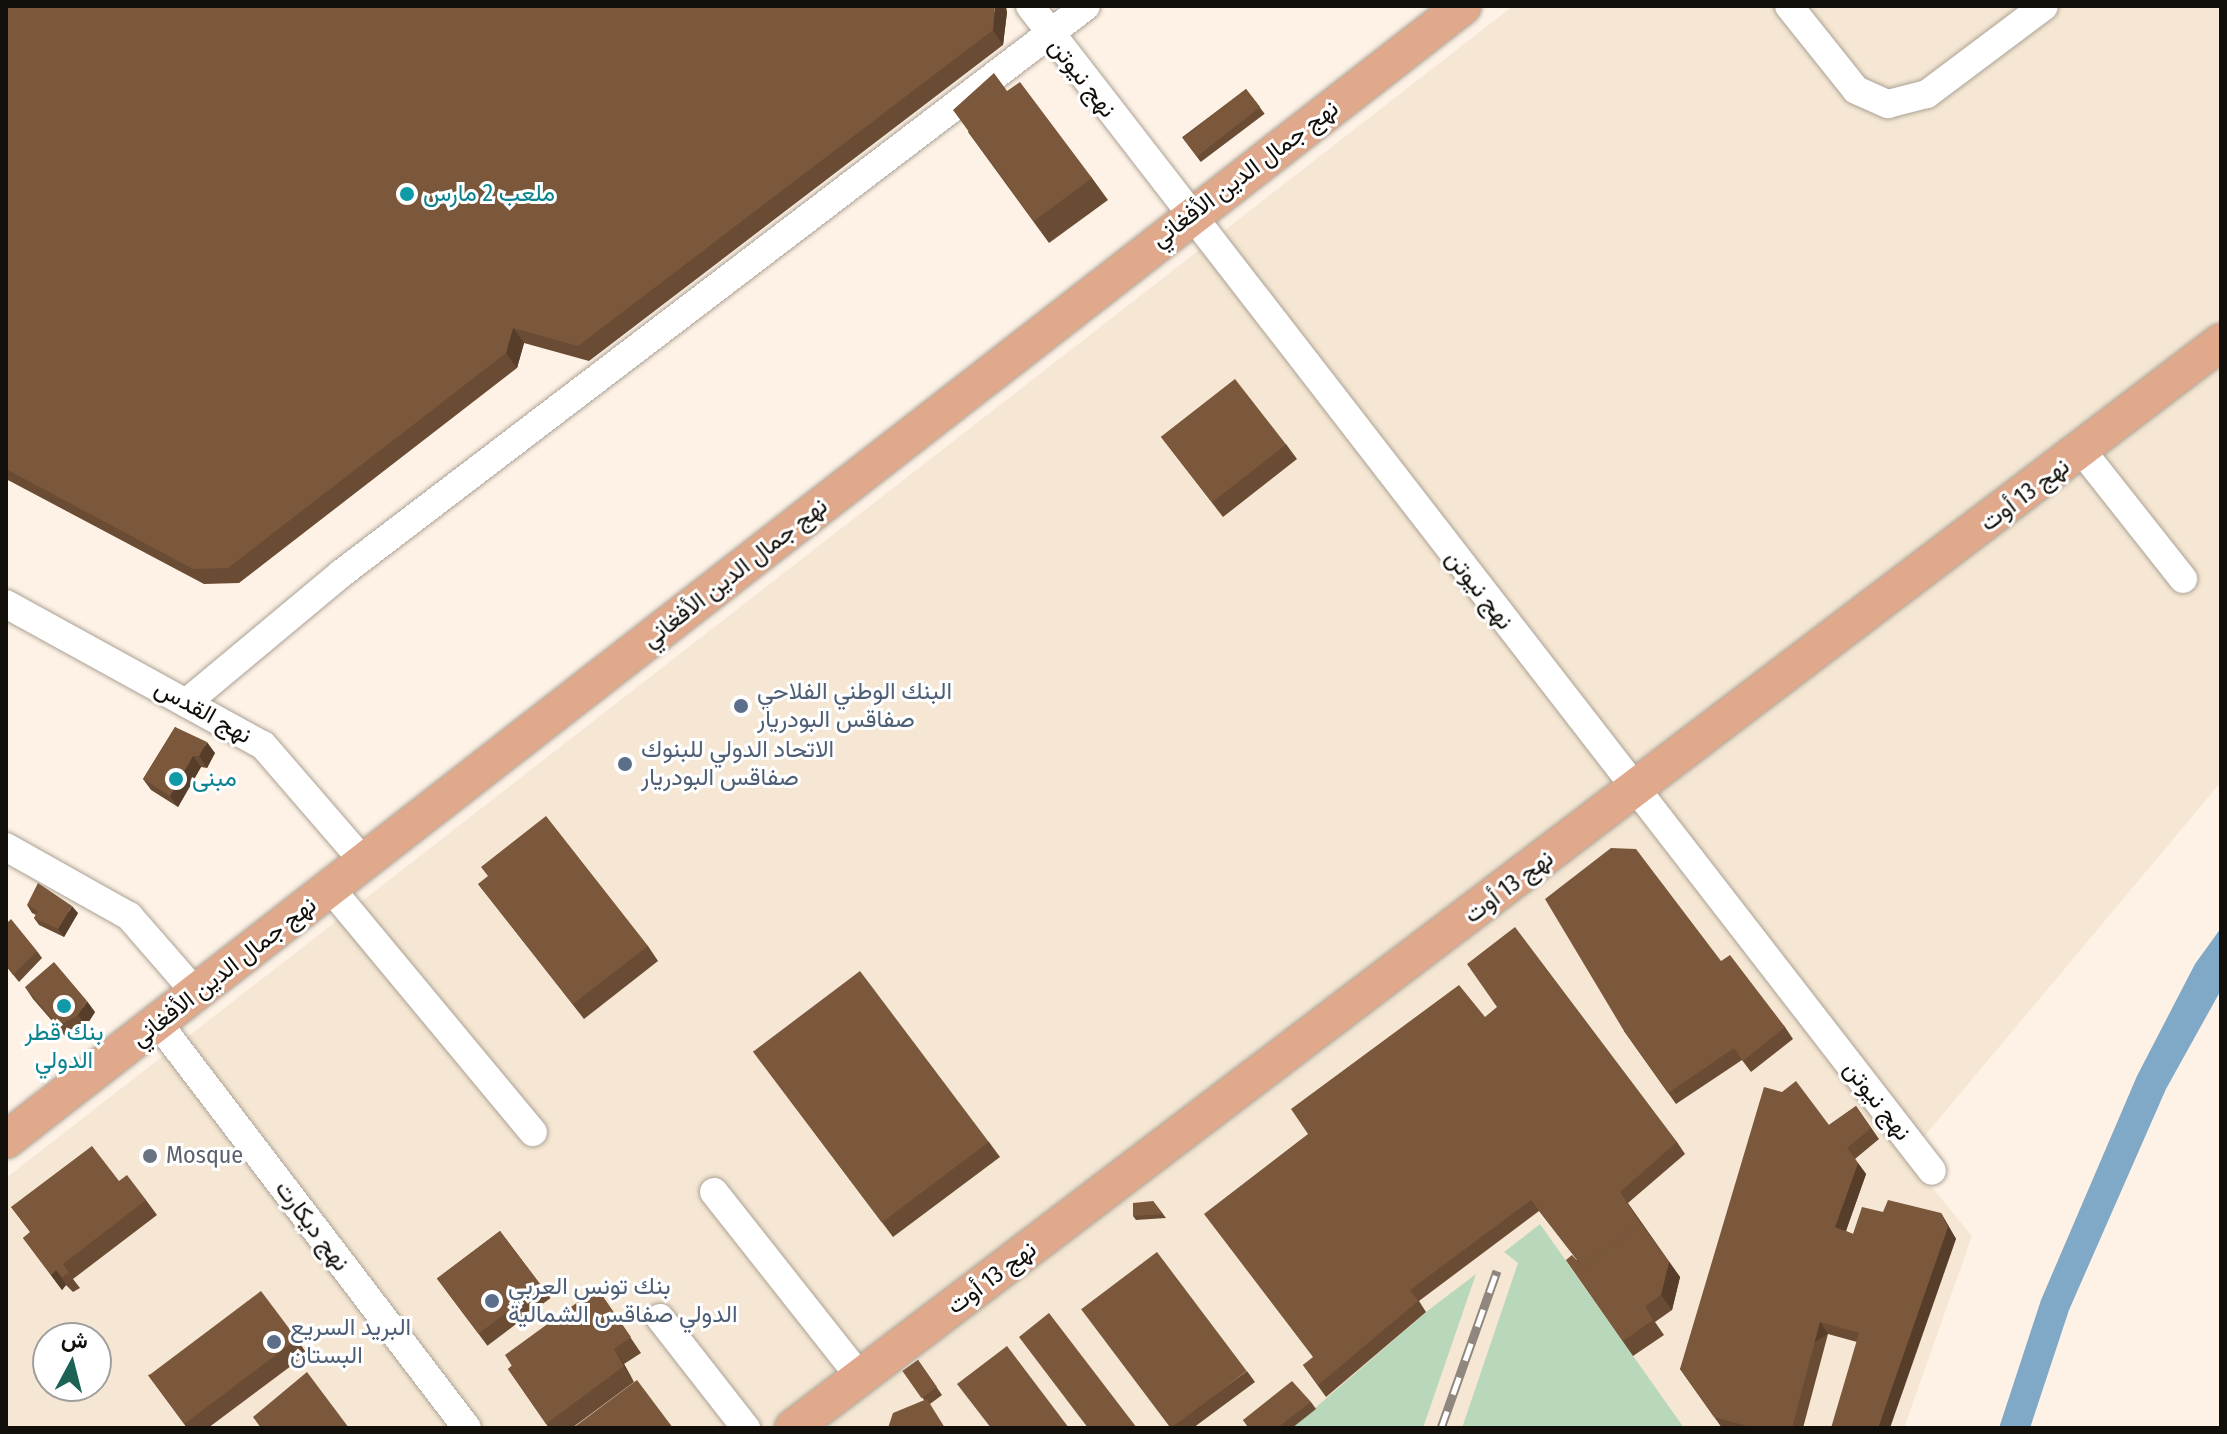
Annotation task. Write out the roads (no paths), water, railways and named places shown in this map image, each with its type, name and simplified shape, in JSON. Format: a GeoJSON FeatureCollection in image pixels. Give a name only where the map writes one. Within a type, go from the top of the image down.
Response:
{"type":"FeatureCollection","features":[{"type":"Feature","properties":{"kind":"main road","name":"نهج جمال الدين الأفغاني"},"geometry":{"type":"LineString","coordinates":[[6,1140],[365,863],[1189,215],[1463,6]]}},
{"type":"Feature","properties":{"kind":"main road","name":"نهج 13 أوت"},"geometry":{"type":"LineString","coordinates":[[804,1425],[860,1377],[1635,792],[2221,342]]}},
{"type":"Feature","properties":{"kind":"street","name":"نهج نيوتن"},"geometry":{"type":"LineString","coordinates":[[1030,6],[1047,34],[1932,1171]]}},
{"type":"Feature","properties":{"kind":"street"},"geometry":{"type":"LineString","coordinates":[[186,703],[342,573],[1086,6]]}},
{"type":"Feature","properties":{"kind":"street"},"geometry":{"type":"LineString","coordinates":[[1789,6],[1856,90],[1888,104],[1927,94],[2044,6]]}},
{"type":"Feature","properties":{"kind":"street"},"geometry":{"type":"LineString","coordinates":[[2082,451],[2183,579]]}},
{"type":"Feature","properties":{"kind":"street","name":"نهج القدس"},"geometry":{"type":"LineString","coordinates":[[6,604],[249,735],[276,756],[365,863]]}},
{"type":"Feature","properties":{"kind":"street"},"geometry":{"type":"LineString","coordinates":[[13,861],[129,916],[196,993]]}},
{"type":"Feature","properties":{"kind":"street"},"geometry":{"type":"LineString","coordinates":[[331,889],[533,1132]]}},
{"type":"Feature","properties":{"kind":"street","name":"نهج ديكارت"},"geometry":{"type":"LineString","coordinates":[[158,1023],[467,1428]]}},
{"type":"Feature","properties":{"kind":"street"},"geometry":{"type":"LineString","coordinates":[[714,1192],[860,1377]]}},
{"type":"Feature","properties":{"kind":"street"},"geometry":{"type":"LineString","coordinates":[[660,1318],[746,1428]]}},
{"type":"Feature","properties":{"kind":"water"},"geometry":{"type":"Polygon","coordinates":[[[2221,928],[2221,990],[2166,1089],[2069,1310],[2030,1428],[1999,1428],[2041,1300],[2137,1076],[2195,964],[2221,928]]]}},
{"type":"Feature","properties":{"kind":"railway"},"geometry":{"type":"LineString","coordinates":[[1441,1428],[1497,1271]]}},
{"type":"Feature","properties":{"kind":"place","name":"ملعب 2 مارس"},"geometry":{"type":"Point","coordinates":[407,194]}},
{"type":"Feature","properties":{"kind":"place","name":"البنك الوطني الفلاحي صفاقس البودريار"},"geometry":{"type":"Point","coordinates":[741,706]}},
{"type":"Feature","properties":{"kind":"place","name":"الاتحاد الدولي للبنوك صفاقس البودريار"},"geometry":{"type":"Point","coordinates":[625,764]}},
{"type":"Feature","properties":{"kind":"place","name":"مبنى"},"geometry":{"type":"Point","coordinates":[176,779]}},
{"type":"Feature","properties":{"kind":"place","name":"بنك قطر الدولي"},"geometry":{"type":"Point","coordinates":[64,1006]}},
{"type":"Feature","properties":{"kind":"place","name":"Mosque"},"geometry":{"type":"Point","coordinates":[150,1156]}},
{"type":"Feature","properties":{"kind":"place","name":"بنك تونس العربي الدولي صفاقس الشمالية"},"geometry":{"type":"Point","coordinates":[492,1301]}},
{"type":"Feature","properties":{"kind":"place","name":"البريد السريع البستان"},"geometry":{"type":"Point","coordinates":[274,1342]}}]}
